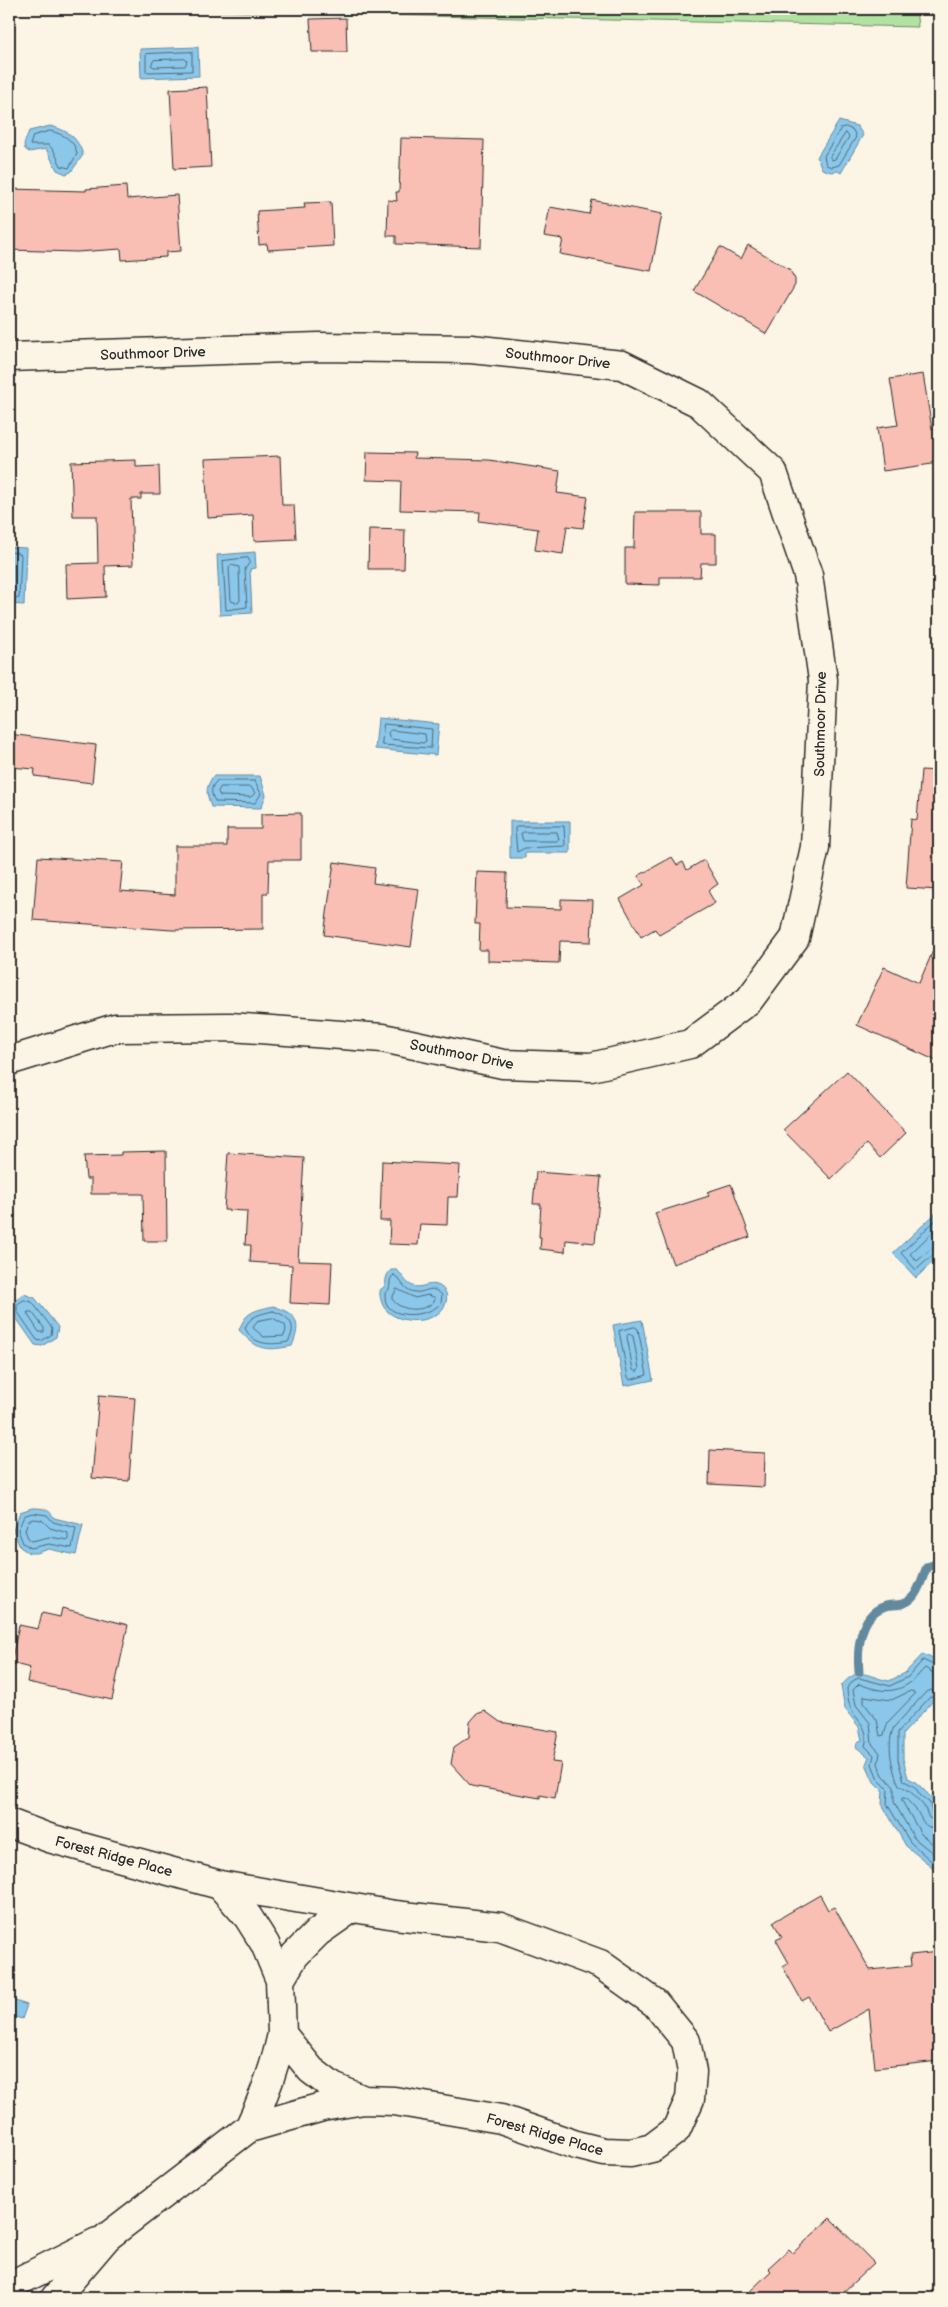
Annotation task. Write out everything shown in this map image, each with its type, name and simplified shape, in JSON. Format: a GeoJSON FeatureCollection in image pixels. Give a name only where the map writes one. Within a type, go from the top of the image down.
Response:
{"type":"FeatureCollection","features":[{"type":"Feature","properties":{"kind":"street","name":"Southmoor Drive"},"geometry":{"type":"LineString","coordinates":[[9,357],[319,347],[471,348],[622,366],[699,403],[773,472],[808,575],[823,680],[815,847],[795,938],[749,1000],[690,1044],[591,1067],[503,1064],[383,1038],[230,1027],[115,1028],[9,1061]]}},
{"type":"Feature","properties":{"kind":"street","name":"Forest Ridge Place"},"geometry":{"type":"LineString","coordinates":[[9,1822],[49,1838],[220,1885],[352,1908],[500,1927],[600,1964],[655,2002],[686,2041],[692,2072],[690,2099],[676,2130],[652,2148],[631,2153],[604,2152],[576,2145],[502,2119],[394,2101],[364,2100],[293,2114],[249,2128],[107,2237],[9,2286]]}},
{"type":"Feature","properties":{"kind":"street","name":"Forest Ridge Place"},"geometry":{"type":"LineString","coordinates":[[220,1885],[248,1917],[265,1944],[280,1980],[282,2034],[275,2067],[263,2100],[249,2128]]}},
{"type":"Feature","properties":{"kind":"street"},"geometry":{"type":"LineString","coordinates":[[280,1980],[301,1949],[318,1932],[352,1908]]}},
{"type":"Feature","properties":{"kind":"street","name":"Forest Ridge Place"},"geometry":{"type":"LineString","coordinates":[[282,2034],[310,2070],[332,2087],[364,2100]]}},
{"type":"Feature","properties":{"kind":"street","name":"Forest Ridge Place"},"geometry":{"type":"LineString","coordinates":[[55,2298],[107,2237]]}},
{"type":"Feature","properties":{"kind":"green space"},"geometry":{"type":"Polygon","coordinates":[[[121,9],[916,9],[918,27],[121,9]]]}},
{"type":"Feature","properties":{"kind":"water"},"geometry":{"type":"Polygon","coordinates":[[[198,47],[199,76],[141,78],[140,49],[198,47]]]}},
{"type":"Feature","properties":{"kind":"water"},"geometry":{"type":"Polygon","coordinates":[[[839,121],[857,126],[863,135],[841,173],[822,169],[817,157],[839,121]]]}},
{"type":"Feature","properties":{"kind":"water"},"geometry":{"type":"Polygon","coordinates":[[[50,126],[71,135],[78,143],[83,155],[71,172],[66,174],[57,170],[46,149],[29,152],[25,149],[24,144],[29,131],[50,126]]]}},
{"type":"Feature","properties":{"kind":"water"},"geometry":{"type":"Polygon","coordinates":[[[9,547],[26,548],[24,605],[9,604],[9,547]]]}},
{"type":"Feature","properties":{"kind":"water"},"geometry":{"type":"Polygon","coordinates":[[[255,552],[256,568],[250,569],[252,613],[220,615],[217,555],[255,552]]]}},
{"type":"Feature","properties":{"kind":"water"},"geometry":{"type":"Polygon","coordinates":[[[378,718],[439,724],[436,755],[375,749],[378,718]]]}},
{"type":"Feature","properties":{"kind":"water"},"geometry":{"type":"Polygon","coordinates":[[[213,776],[260,776],[266,795],[261,808],[211,807],[207,792],[208,785],[213,776]]]}},
{"type":"Feature","properties":{"kind":"water"},"geometry":{"type":"Polygon","coordinates":[[[510,821],[570,821],[570,853],[525,853],[525,858],[510,858],[510,821]]]}},
{"type":"Feature","properties":{"kind":"water"},"geometry":{"type":"Polygon","coordinates":[[[938,1211],[939,1256],[916,1278],[893,1253],[938,1211]]]}},
{"type":"Feature","properties":{"kind":"water"},"geometry":{"type":"Polygon","coordinates":[[[391,1270],[397,1270],[413,1286],[432,1284],[441,1287],[447,1296],[441,1310],[434,1316],[424,1320],[402,1319],[392,1315],[385,1309],[380,1294],[380,1290],[384,1287],[386,1277],[391,1270]]]}},
{"type":"Feature","properties":{"kind":"water"},"geometry":{"type":"Polygon","coordinates":[[[24,1294],[35,1298],[58,1327],[56,1337],[42,1346],[35,1345],[12,1312],[12,1303],[24,1294]]]}},
{"type":"Feature","properties":{"kind":"water"},"geometry":{"type":"Polygon","coordinates":[[[273,1306],[288,1312],[295,1320],[297,1331],[292,1346],[275,1349],[263,1348],[257,1346],[239,1330],[248,1315],[273,1306]]]}},
{"type":"Feature","properties":{"kind":"water"},"geometry":{"type":"Polygon","coordinates":[[[642,1320],[653,1380],[624,1386],[613,1325],[642,1320]]]}},
{"type":"Feature","properties":{"kind":"water"},"geometry":{"type":"Polygon","coordinates":[[[32,1508],[45,1509],[54,1518],[83,1525],[76,1555],[49,1549],[37,1553],[29,1553],[20,1547],[13,1530],[20,1512],[32,1508]]]}},
{"type":"Feature","properties":{"kind":"water"},"geometry":{"type":"Polygon","coordinates":[[[923,1654],[933,1659],[939,1665],[939,1699],[937,1702],[933,1701],[903,1734],[903,1759],[908,1778],[936,1801],[936,1809],[939,1811],[939,1876],[931,1866],[906,1846],[882,1804],[883,1791],[874,1782],[866,1764],[869,1757],[856,1747],[857,1742],[862,1740],[859,1727],[845,1709],[841,1686],[858,1674],[889,1681],[905,1673],[923,1654]]]}},
{"type":"Feature","properties":{"kind":"water"},"geometry":{"type":"Polygon","coordinates":[[[9,1999],[27,2005],[22,2019],[9,2015],[9,1999]]]}},
{"type":"Feature","properties":{"kind":"building"},"geometry":{"type":"Polygon","coordinates":[[[346,18],[347,52],[312,52],[310,19],[346,18]]]}},
{"type":"Feature","properties":{"kind":"building"},"geometry":{"type":"Polygon","coordinates":[[[207,87],[211,167],[174,169],[170,89],[207,87]]]}},
{"type":"Feature","properties":{"kind":"building"},"geometry":{"type":"Polygon","coordinates":[[[401,138],[484,140],[481,247],[396,244],[396,236],[387,236],[388,200],[397,201],[396,192],[399,192],[401,138]]]}},
{"type":"Feature","properties":{"kind":"building"},"geometry":{"type":"Polygon","coordinates":[[[126,186],[127,199],[177,195],[181,251],[166,252],[166,257],[122,260],[121,249],[77,252],[9,250],[9,189],[86,191],[86,189],[126,186]]]}},
{"type":"Feature","properties":{"kind":"building"},"geometry":{"type":"Polygon","coordinates":[[[592,200],[662,214],[651,271],[560,254],[563,239],[544,236],[550,207],[589,214],[592,200]]]}},
{"type":"Feature","properties":{"kind":"building"},"geometry":{"type":"Polygon","coordinates":[[[331,202],[333,246],[268,250],[267,244],[259,245],[257,211],[305,208],[304,203],[331,202]]]}},
{"type":"Feature","properties":{"kind":"building"},"geometry":{"type":"Polygon","coordinates":[[[748,245],[789,269],[795,279],[795,285],[767,334],[694,291],[720,247],[741,259],[748,245]]]}},
{"type":"Feature","properties":{"kind":"building"},"geometry":{"type":"Polygon","coordinates":[[[923,374],[932,429],[939,428],[939,463],[883,471],[877,428],[898,425],[890,379],[923,374]]]}},
{"type":"Feature","properties":{"kind":"building"},"geometry":{"type":"Polygon","coordinates":[[[367,452],[415,453],[414,458],[489,460],[560,471],[557,493],[588,497],[583,528],[567,526],[563,554],[535,550],[538,529],[479,521],[480,512],[400,510],[401,481],[366,480],[367,452]]]}},
{"type":"Feature","properties":{"kind":"building"},"geometry":{"type":"Polygon","coordinates":[[[280,456],[282,505],[294,505],[296,539],[254,541],[253,515],[208,518],[205,459],[280,456]]]}},
{"type":"Feature","properties":{"kind":"building"},"geometry":{"type":"Polygon","coordinates":[[[136,460],[136,467],[159,466],[160,494],[141,494],[141,499],[131,499],[133,565],[105,566],[106,597],[67,599],[66,564],[98,563],[97,516],[73,516],[71,462],[136,460]]]}},
{"type":"Feature","properties":{"kind":"building"},"geometry":{"type":"Polygon","coordinates":[[[635,512],[701,512],[701,534],[716,534],[716,563],[701,563],[700,577],[660,577],[660,585],[625,584],[625,548],[634,548],[635,512]]]}},
{"type":"Feature","properties":{"kind":"building"},"geometry":{"type":"Polygon","coordinates":[[[369,529],[405,530],[404,569],[368,569],[369,529]]]}},
{"type":"Feature","properties":{"kind":"building"},"geometry":{"type":"Polygon","coordinates":[[[9,734],[96,745],[92,783],[34,776],[35,769],[9,767],[9,734]]]}},
{"type":"Feature","properties":{"kind":"building"},"geometry":{"type":"Polygon","coordinates":[[[921,770],[939,771],[939,890],[906,888],[911,819],[917,820],[921,770]]]}},
{"type":"Feature","properties":{"kind":"building"},"geometry":{"type":"Polygon","coordinates":[[[301,813],[301,860],[269,860],[268,893],[263,893],[263,929],[172,930],[33,920],[38,857],[123,862],[120,891],[175,895],[175,846],[227,846],[227,829],[261,829],[261,814],[301,813]]]}},
{"type":"Feature","properties":{"kind":"building"},"geometry":{"type":"Polygon","coordinates":[[[672,857],[677,865],[683,862],[687,870],[704,860],[718,884],[708,891],[715,903],[659,935],[655,929],[641,937],[620,899],[644,885],[638,876],[672,857]]]}},
{"type":"Feature","properties":{"kind":"building"},"geometry":{"type":"Polygon","coordinates":[[[334,862],[375,868],[373,883],[419,889],[411,947],[324,935],[334,862]]]}},
{"type":"Feature","properties":{"kind":"building"},"geometry":{"type":"Polygon","coordinates":[[[477,872],[507,873],[506,907],[561,909],[561,899],[593,900],[591,942],[560,941],[559,963],[488,961],[488,950],[479,950],[480,924],[475,924],[477,872]]]}},
{"type":"Feature","properties":{"kind":"building"},"geometry":{"type":"Polygon","coordinates":[[[939,937],[939,1062],[857,1025],[884,967],[919,983],[939,937]]]}},
{"type":"Feature","properties":{"kind":"building"},"geometry":{"type":"Polygon","coordinates":[[[847,1071],[906,1133],[880,1158],[867,1144],[831,1179],[783,1130],[847,1071]]]}},
{"type":"Feature","properties":{"kind":"building"},"geometry":{"type":"Polygon","coordinates":[[[166,1151],[167,1241],[144,1241],[143,1194],[91,1194],[91,1179],[86,1179],[84,1156],[121,1155],[121,1152],[166,1151]]]}},
{"type":"Feature","properties":{"kind":"building"},"geometry":{"type":"Polygon","coordinates":[[[228,1153],[304,1158],[298,1261],[332,1262],[330,1305],[290,1303],[292,1265],[250,1262],[251,1245],[245,1245],[247,1211],[224,1210],[228,1153]]]}},
{"type":"Feature","properties":{"kind":"building"},"geometry":{"type":"Polygon","coordinates":[[[382,1161],[460,1165],[458,1197],[448,1197],[447,1225],[420,1224],[418,1245],[389,1244],[390,1221],[380,1221],[382,1161]]]}},
{"type":"Feature","properties":{"kind":"building"},"geometry":{"type":"Polygon","coordinates":[[[536,1172],[601,1177],[595,1243],[566,1240],[565,1252],[540,1249],[541,1204],[533,1204],[536,1172]]]}},
{"type":"Feature","properties":{"kind":"building"},"geometry":{"type":"Polygon","coordinates":[[[731,1184],[750,1237],[673,1264],[655,1213],[709,1196],[707,1192],[731,1184]]]}},
{"type":"Feature","properties":{"kind":"building"},"geometry":{"type":"Polygon","coordinates":[[[99,1395],[135,1398],[129,1481],[92,1478],[99,1395]]]}},
{"type":"Feature","properties":{"kind":"building"},"geometry":{"type":"Polygon","coordinates":[[[710,1450],[765,1453],[764,1487],[709,1484],[710,1450]]]}},
{"type":"Feature","properties":{"kind":"building"},"geometry":{"type":"Polygon","coordinates":[[[62,1608],[128,1625],[112,1700],[27,1682],[30,1668],[11,1663],[19,1625],[38,1629],[42,1613],[60,1617],[62,1608]]]}},
{"type":"Feature","properties":{"kind":"building"},"geometry":{"type":"Polygon","coordinates":[[[485,1711],[500,1722],[558,1732],[552,1762],[561,1763],[555,1798],[540,1795],[540,1798],[471,1786],[451,1764],[454,1747],[469,1737],[470,1722],[477,1714],[485,1711]]]}},
{"type":"Feature","properties":{"kind":"building"},"geometry":{"type":"Polygon","coordinates":[[[820,1895],[828,1910],[834,1907],[870,1970],[911,1966],[910,1955],[939,1952],[939,2014],[935,2015],[939,2061],[875,2068],[869,2009],[828,2032],[809,1997],[802,2001],[783,1967],[789,1963],[776,1940],[782,1937],[773,1922],[820,1895]]]}},
{"type":"Feature","properties":{"kind":"building"},"geometry":{"type":"Polygon","coordinates":[[[830,2218],[874,2263],[837,2298],[743,2298],[771,2271],[768,2268],[789,2249],[793,2253],[830,2218]]]}},
{"type":"Feature","properties":{"kind":"waterway"},"geometry":{"type":"LineString","coordinates":[[859,1672],[859,1645],[864,1626],[869,1618],[883,1607],[905,1603],[912,1598],[927,1567],[939,1563]]}}]}
